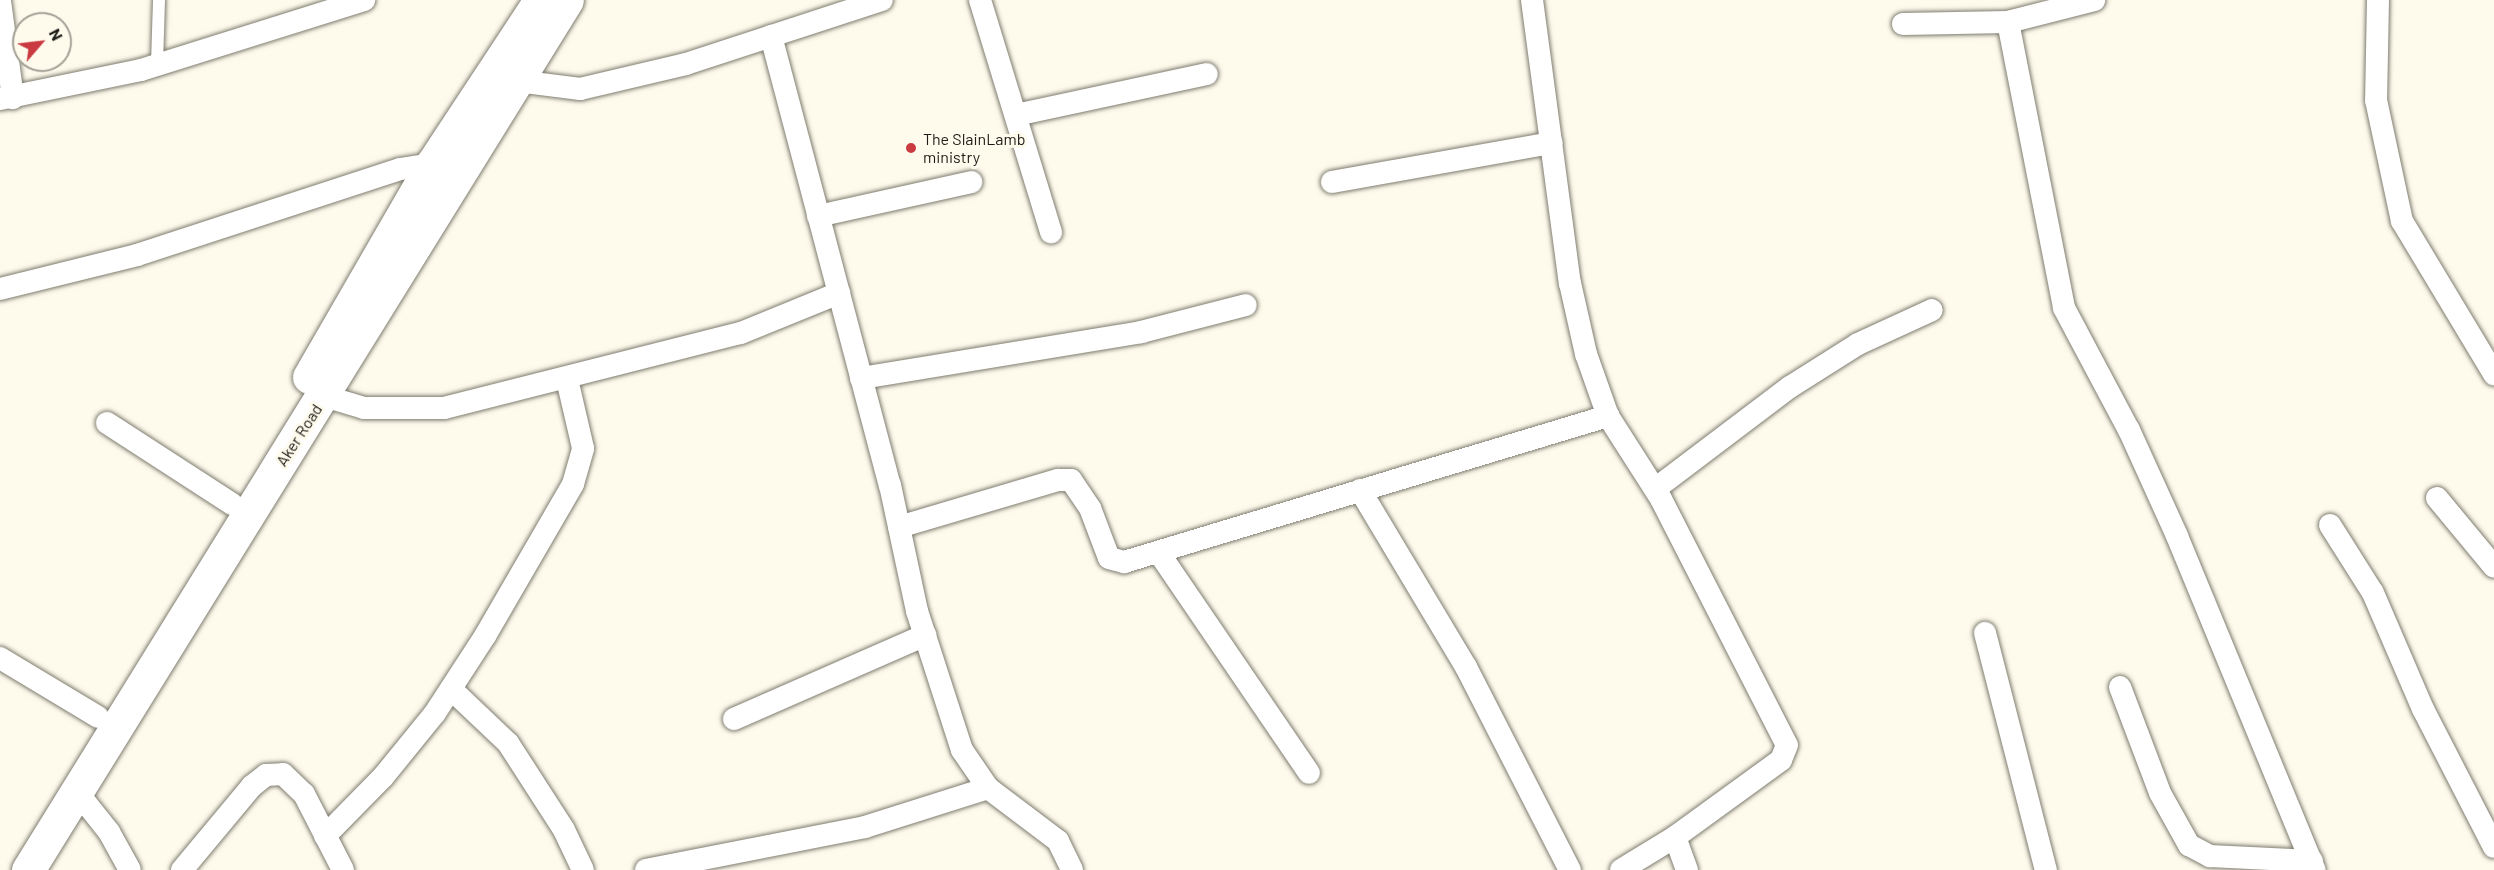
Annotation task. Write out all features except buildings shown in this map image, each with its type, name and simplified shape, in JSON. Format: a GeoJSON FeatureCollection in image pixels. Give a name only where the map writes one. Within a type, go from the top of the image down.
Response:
{"type":"FeatureCollection","features":[{"type":"Feature","properties":{"kind":"street"},"geometry":{"type":"LineString","coordinates":[[0,1],[7,98],[157,64],[364,0]]}},
{"type":"Feature","properties":{"kind":"street","name":"Aker Road"},"geometry":{"type":"LineString","coordinates":[[5,870],[232,504],[432,164],[540,0]]}},
{"type":"Feature","properties":{"kind":"street","name":"Aker Road"},"geometry":{"type":"LineString","coordinates":[[28,870],[324,396],[567,0]]}},
{"type":"Feature","properties":{"kind":"street"},"geometry":{"type":"LineString","coordinates":[[517,81],[580,89],[686,64],[882,0]]}},
{"type":"Feature","properties":{"kind":"street"},"geometry":{"type":"LineString","coordinates":[[980,0],[1051,232]]}},
{"type":"Feature","properties":{"kind":"street"},"geometry":{"type":"LineString","coordinates":[[1532,0],[1570,283],[1586,354],[1608,416],[1655,489],[1787,745],[1781,760],[1674,837],[1621,870]]}},
{"type":"Feature","properties":{"kind":"street"},"geometry":{"type":"LineString","coordinates":[[1903,24],[2008,22],[2094,0]]}},
{"type":"Feature","properties":{"kind":"street"},"geometry":{"type":"LineString","coordinates":[[2378,0],[2376,100],[2402,221],[2494,374]]}},
{"type":"Feature","properties":{"kind":"street"},"geometry":{"type":"LineString","coordinates":[[2008,22],[2064,308],[2139,451],[2313,866],[2210,856],[2189,845],[2160,793],[2120,687]]}},
{"type":"Feature","properties":{"kind":"street"},"geometry":{"type":"LineString","coordinates":[[771,36],[861,378],[925,635],[962,750],[988,788],[1058,841],[1072,870]]}},
{"type":"Feature","properties":{"kind":"street"},"geometry":{"type":"LineString","coordinates":[[1016,115],[1208,74]]}},
{"type":"Feature","properties":{"kind":"street"},"geometry":{"type":"LineString","coordinates":[[1332,182],[1552,143]]}},
{"type":"Feature","properties":{"kind":"street"},"geometry":{"type":"LineString","coordinates":[[0,289],[137,255],[400,169],[432,164]]}},
{"type":"Feature","properties":{"kind":"street"},"geometry":{"type":"LineString","coordinates":[[818,216],[970,182]]}},
{"type":"Feature","properties":{"kind":"street"},"geometry":{"type":"LineString","coordinates":[[324,396],[364,408],[444,408],[567,379],[741,333],[839,293]]}},
{"type":"Feature","properties":{"kind":"street"},"geometry":{"type":"LineString","coordinates":[[861,378],[1141,332],[1246,305]]}},
{"type":"Feature","properties":{"kind":"street"},"geometry":{"type":"LineString","coordinates":[[1655,489],[1790,387],[1858,344],[1932,310]]}},
{"type":"Feature","properties":{"kind":"street"},"geometry":{"type":"LineString","coordinates":[[325,836],[383,777],[451,689],[573,484],[582,448],[567,379]]}},
{"type":"Feature","properties":{"kind":"street"},"geometry":{"type":"LineString","coordinates":[[899,527],[1058,480],[1071,480],[1090,508],[1109,558],[1124,562],[1608,416]]}},
{"type":"Feature","properties":{"kind":"street"},"geometry":{"type":"LineString","coordinates":[[107,423],[232,504]]}},
{"type":"Feature","properties":{"kind":"street"},"geometry":{"type":"LineString","coordinates":[[1360,490],[1466,666],[1570,870]]}},
{"type":"Feature","properties":{"kind":"street"},"geometry":{"type":"LineString","coordinates":[[2437,498],[2494,567]]}},
{"type":"Feature","properties":{"kind":"street"},"geometry":{"type":"LineString","coordinates":[[2330,525],[2373,593],[2432,729],[2494,847]]}},
{"type":"Feature","properties":{"kind":"street"},"geometry":{"type":"LineString","coordinates":[[1159,553],[1309,773]]}},
{"type":"Feature","properties":{"kind":"street"},"geometry":{"type":"LineString","coordinates":[[1985,633],[2046,870]]}},
{"type":"Feature","properties":{"kind":"street"},"geometry":{"type":"LineString","coordinates":[[734,719],[925,635]]}},
{"type":"Feature","properties":{"kind":"street"},"geometry":{"type":"LineString","coordinates":[[0,658],[98,717]]}},
{"type":"Feature","properties":{"kind":"street"},"geometry":{"type":"LineString","coordinates":[[451,689],[508,744],[564,830],[583,870]]}},
{"type":"Feature","properties":{"kind":"street"},"geometry":{"type":"LineString","coordinates":[[182,870],[266,775],[283,774],[304,794],[343,870]]}},
{"type":"Feature","properties":{"kind":"street"},"geometry":{"type":"LineString","coordinates":[[645,870],[865,827],[988,788]]}},
{"type":"Feature","properties":{"kind":"street"},"geometry":{"type":"LineString","coordinates":[[78,793],[109,832],[130,870]]}},
{"type":"Feature","properties":{"kind":"street"},"geometry":{"type":"LineString","coordinates":[[1674,837],[1687,870]]}},
{"type":"Feature","properties":{"kind":"lane"},"geometry":{"type":"LineString","coordinates":[[157,64],[159,0]]}},
{"type":"Feature","properties":{"kind":"place","name":"The SlainLamb ministry"},"geometry":{"type":"Point","coordinates":[911,148]}}]}
